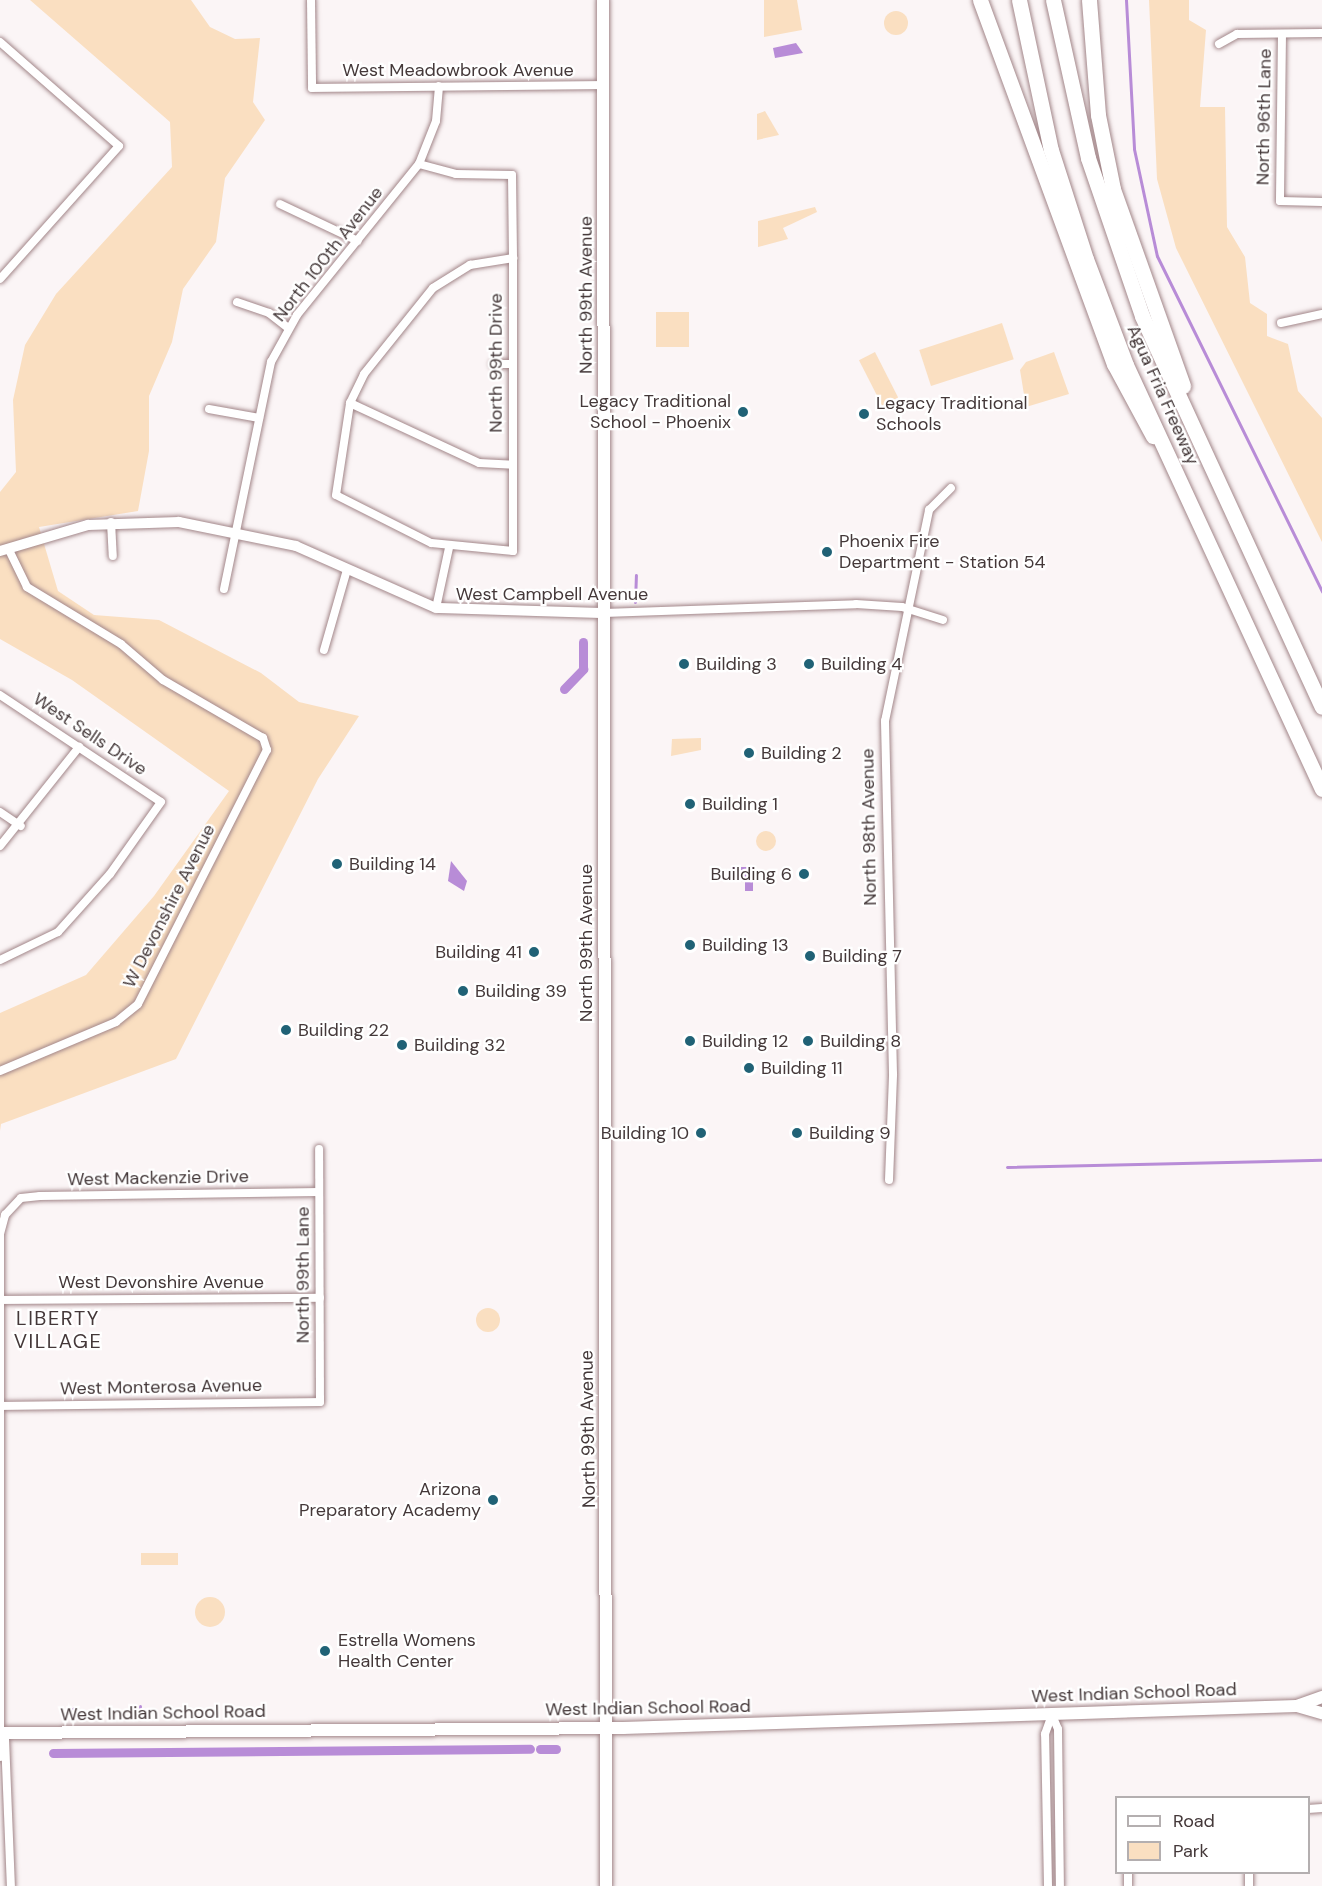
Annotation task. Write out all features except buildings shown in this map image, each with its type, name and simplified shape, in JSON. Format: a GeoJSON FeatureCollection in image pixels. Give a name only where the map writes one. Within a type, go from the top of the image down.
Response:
{"type":"FeatureCollection","features":[{"type":"Feature","properties":{"kind":"highway"},"geometry":{"type":"LineString","coordinates":[[980,0],[1114,364],[1139,419],[1166,453]]}},
{"type":"Feature","properties":{"kind":"highway","name":"Agua Fria Freeway"},"geometry":{"type":"LineString","coordinates":[[1019,0],[1062,189],[1126,364],[1321,788]]}},
{"type":"Feature","properties":{"kind":"highway","name":"Agua Fria Freeway"},"geometry":{"type":"LineString","coordinates":[[1053,0],[1106,216],[1150,335],[1322,707]]}},
{"type":"Feature","properties":{"kind":"highway"},"geometry":{"type":"LineString","coordinates":[[1089,0],[1098,115],[1113,189],[1200,446]]}},
{"type":"Feature","properties":{"kind":"main road","name":"North 99th Avenue"},"geometry":{"type":"LineString","coordinates":[[603,0],[606,1886]]}},
{"type":"Feature","properties":{"kind":"main road","name":"West Indian School Road"},"geometry":{"type":"LineString","coordinates":[[2,1732],[607,1729],[1297,1706],[1322,1697]]}},
{"type":"Feature","properties":{"kind":"main road","name":"West Indian School Road"},"geometry":{"type":"LineString","coordinates":[[1297,1706],[1322,1713]]}},
{"type":"Feature","properties":{"kind":"street","name":"West Meadowbrook Avenue"},"geometry":{"type":"LineString","coordinates":[[311,0],[312,88],[603,85]]}},
{"type":"Feature","properties":{"kind":"street"},"geometry":{"type":"LineString","coordinates":[[1219,44],[1237,34],[1322,33]]}},
{"type":"Feature","properties":{"kind":"street","name":"North 96th Lane"},"geometry":{"type":"LineString","coordinates":[[1282,34],[1280,201],[1322,202]]}},
{"type":"Feature","properties":{"kind":"street"},"geometry":{"type":"LineString","coordinates":[[0,42],[119,146],[0,279]]}},
{"type":"Feature","properties":{"kind":"street","name":"North 100th Avenue"},"geometry":{"type":"LineString","coordinates":[[224,589],[271,362],[288,328],[419,164],[436,121],[439,86]]}},
{"type":"Feature","properties":{"kind":"street","name":"North 99th Drive"},"geometry":{"type":"LineString","coordinates":[[419,164],[448,173],[512,175],[513,550],[449,548]]}},
{"type":"Feature","properties":{"kind":"street"},"geometry":{"type":"LineString","coordinates":[[280,204],[358,241]]}},
{"type":"Feature","properties":{"kind":"street"},"geometry":{"type":"LineString","coordinates":[[436,608],[449,548],[336,495],[350,403],[364,374],[433,288],[470,265],[513,258]]}},
{"type":"Feature","properties":{"kind":"street"},"geometry":{"type":"LineString","coordinates":[[237,302],[288,328]]}},
{"type":"Feature","properties":{"kind":"street"},"geometry":{"type":"LineString","coordinates":[[1281,323],[1322,314]]}},
{"type":"Feature","properties":{"kind":"street"},"geometry":{"type":"LineString","coordinates":[[494,364],[513,364]]}},
{"type":"Feature","properties":{"kind":"street"},"geometry":{"type":"LineString","coordinates":[[350,403],[479,463],[513,465]]}},
{"type":"Feature","properties":{"kind":"street"},"geometry":{"type":"LineString","coordinates":[[209,409],[259,418]]}},
{"type":"Feature","properties":{"kind":"street","name":"North 98th Avenue"},"geometry":{"type":"LineString","coordinates":[[889,1180],[893,1074],[883,758],[906,608],[929,510],[951,488]]}},
{"type":"Feature","properties":{"kind":"street","name":"West Campbell Avenue"},"geometry":{"type":"LineString","coordinates":[[4,550],[111,522],[171,521],[236,532],[296,546],[436,608],[604,613],[856,604],[906,608],[943,620]]}},
{"type":"Feature","properties":{"kind":"street"},"geometry":{"type":"LineString","coordinates":[[111,522],[114,556]]}},
{"type":"Feature","properties":{"kind":"street","name":"W Devonshire Avenue"},"geometry":{"type":"LineString","coordinates":[[0,1071],[116,1022],[138,1004],[267,750],[263,738],[164,680],[121,644],[27,587],[4,550]]}},
{"type":"Feature","properties":{"kind":"street"},"geometry":{"type":"LineString","coordinates":[[324,650],[347,570]]}},
{"type":"Feature","properties":{"kind":"street","name":"West Sells Drive"},"geometry":{"type":"LineString","coordinates":[[0,695],[161,802],[110,874],[58,932],[0,960]]}},
{"type":"Feature","properties":{"kind":"street"},"geometry":{"type":"LineString","coordinates":[[0,846],[21,826],[79,747]]}},
{"type":"Feature","properties":{"kind":"street"},"geometry":{"type":"LineString","coordinates":[[0,812],[21,826]]}},
{"type":"Feature","properties":{"kind":"street","name":"North 99th Lane"},"geometry":{"type":"LineString","coordinates":[[319,1149],[320,1402]]}},
{"type":"Feature","properties":{"kind":"street","name":"West Mackenzie Drive"},"geometry":{"type":"LineString","coordinates":[[1,1300],[5,1215],[21,1198],[319,1192]]}},
{"type":"Feature","properties":{"kind":"street","name":"West Devonshire Avenue"},"geometry":{"type":"LineString","coordinates":[[1,1300],[320,1298]]}},
{"type":"Feature","properties":{"kind":"street"},"geometry":{"type":"LineString","coordinates":[[0,1757],[2,1732],[1,1300]]}},
{"type":"Feature","properties":{"kind":"street","name":"West Monterosa Avenue"},"geometry":{"type":"LineString","coordinates":[[1,1406],[320,1402]]}},
{"type":"Feature","properties":{"kind":"street"},"geometry":{"type":"LineString","coordinates":[[1048,1886],[1045,1734],[1052,1715]]}},
{"type":"Feature","properties":{"kind":"street"},"geometry":{"type":"LineString","coordinates":[[1052,1715],[1058,1729],[1060,1886]]}},
{"type":"Feature","properties":{"kind":"street"},"geometry":{"type":"LineString","coordinates":[[0,1880],[11,1883],[10,1766],[2,1732]]}},
{"type":"Feature","properties":{"kind":"green space"},"geometry":{"type":"Polygon","coordinates":[[[30,0],[191,0],[210,27],[235,39],[260,38],[253,102],[265,120],[225,178],[216,242],[183,289],[172,342],[149,396],[149,451],[138,511],[39,527],[58,591],[94,615],[159,620],[261,673],[299,702],[359,716],[318,779],[176,1059],[1,1124],[0,1131],[0,1013],[86,975],[154,896],[229,791],[72,680],[0,639],[0,492],[16,472],[13,400],[25,345],[56,294],[172,167],[170,122],[30,0]]]}},
{"type":"Feature","properties":{"kind":"green space"},"geometry":{"type":"Polygon","coordinates":[[[764,0],[797,0],[802,30],[764,37],[764,0]]]}},
{"type":"Feature","properties":{"kind":"green space"},"geometry":{"type":"Polygon","coordinates":[[[1149,0],[1189,0],[1189,20],[1206,30],[1200,107],[1225,107],[1227,227],[1245,257],[1250,303],[1267,314],[1267,336],[1288,344],[1298,391],[1322,418],[1322,542],[1176,248],[1157,179],[1149,0]]]}},
{"type":"Feature","properties":{"kind":"green space"},"geometry":{"type":"Polygon","coordinates":[[[896,11],[901,12],[907,18],[907,28],[901,34],[896,35],[891,34],[885,28],[884,23],[885,18],[891,12],[896,11]]]}},
{"type":"Feature","properties":{"kind":"green space"},"geometry":{"type":"Polygon","coordinates":[[[765,111],[779,135],[757,140],[757,114],[765,111]]]}},
{"type":"Feature","properties":{"kind":"green space"},"geometry":{"type":"Polygon","coordinates":[[[815,207],[817,212],[783,228],[788,239],[758,247],[758,221],[815,207]]]}},
{"type":"Feature","properties":{"kind":"green space"},"geometry":{"type":"Polygon","coordinates":[[[656,312],[689,312],[689,347],[656,347],[656,312]]]}},
{"type":"Feature","properties":{"kind":"green space"},"geometry":{"type":"Polygon","coordinates":[[[1002,323],[1014,359],[931,386],[919,350],[1002,323]]]}},
{"type":"Feature","properties":{"kind":"green space"},"geometry":{"type":"Polygon","coordinates":[[[875,352],[898,397],[882,406],[859,360],[875,352]]]}},
{"type":"Feature","properties":{"kind":"green space"},"geometry":{"type":"Polygon","coordinates":[[[1054,352],[1069,394],[1026,407],[1020,370],[1026,362],[1054,352]]]}},
{"type":"Feature","properties":{"kind":"green space"},"geometry":{"type":"Polygon","coordinates":[[[701,738],[701,750],[671,756],[672,739],[701,738]]]}},
{"type":"Feature","properties":{"kind":"green space"},"geometry":{"type":"Polygon","coordinates":[[[766,831],[773,834],[776,841],[773,848],[766,851],[759,848],[756,841],[759,834],[766,831]]]}},
{"type":"Feature","properties":{"kind":"green space"},"geometry":{"type":"Polygon","coordinates":[[[488,1308],[497,1311],[500,1320],[497,1329],[488,1332],[479,1329],[476,1320],[479,1311],[488,1308]]]}},
{"type":"Feature","properties":{"kind":"green space"},"geometry":{"type":"Polygon","coordinates":[[[141,1553],[178,1553],[178,1565],[141,1565],[141,1553]]]}},
{"type":"Feature","properties":{"kind":"green space"},"geometry":{"type":"Polygon","coordinates":[[[210,1597],[221,1601],[225,1612],[221,1623],[210,1627],[199,1623],[195,1612],[199,1601],[210,1597]]]}},
{"type":"Feature","properties":{"kind":"shaded area"},"geometry":{"type":"Polygon","coordinates":[[[796,43],[803,53],[775,58],[773,48],[796,43]]]}},
{"type":"Feature","properties":{"kind":"shaded area"},"geometry":{"type":"Polygon","coordinates":[[[451,861],[467,881],[464,891],[448,881],[451,861]]]}},
{"type":"Feature","properties":{"kind":"shaded area"},"geometry":{"type":"Polygon","coordinates":[[[731,867],[753,867],[753,891],[745,891],[745,878],[730,878],[731,867]]]}},
{"type":"Feature","properties":{"kind":"waterway"},"geometry":{"type":"LineString","coordinates":[[1126,0],[1134,149],[1157,256],[1322,592]]}},
{"type":"Feature","properties":{"kind":"waterway"},"geometry":{"type":"LineString","coordinates":[[635,602],[636,575]]}},
{"type":"Feature","properties":{"kind":"waterway"},"geometry":{"type":"LineString","coordinates":[[564,689],[583,669],[583,642]]}},
{"type":"Feature","properties":{"kind":"waterway"},"geometry":{"type":"LineString","coordinates":[[1007,1167],[1322,1160]]}},
{"type":"Feature","properties":{"kind":"waterway"},"geometry":{"type":"LineString","coordinates":[[140,1706],[140,1713]]}},
{"type":"Feature","properties":{"kind":"waterway"},"geometry":{"type":"LineString","coordinates":[[68,1714],[74,1708]]}},
{"type":"Feature","properties":{"kind":"waterway"},"geometry":{"type":"LineString","coordinates":[[53,1753],[530,1749]]}},
{"type":"Feature","properties":{"kind":"waterway"},"geometry":{"type":"LineString","coordinates":[[540,1749],[556,1749]]}},
{"type":"Feature","properties":{"kind":"place","name":"Legacy Traditional School - Phoenix"},"geometry":{"type":"Point","coordinates":[743,412]}},
{"type":"Feature","properties":{"kind":"place","name":"Legacy Traditional Schools"},"geometry":{"type":"Point","coordinates":[864,414]}},
{"type":"Feature","properties":{"kind":"place","name":"Phoenix Fire Department - Station 54"},"geometry":{"type":"Point","coordinates":[827,552]}},
{"type":"Feature","properties":{"kind":"place","name":"Building 3"},"geometry":{"type":"Point","coordinates":[684,664]}},
{"type":"Feature","properties":{"kind":"place","name":"Building 4"},"geometry":{"type":"Point","coordinates":[809,664]}},
{"type":"Feature","properties":{"kind":"place","name":"Building 2"},"geometry":{"type":"Point","coordinates":[749,753]}},
{"type":"Feature","properties":{"kind":"place","name":"Building 1"},"geometry":{"type":"Point","coordinates":[690,804]}},
{"type":"Feature","properties":{"kind":"place","name":"Building 14"},"geometry":{"type":"Point","coordinates":[337,864]}},
{"type":"Feature","properties":{"kind":"place","name":"Building 6"},"geometry":{"type":"Point","coordinates":[804,874]}},
{"type":"Feature","properties":{"kind":"place","name":"Building 13"},"geometry":{"type":"Point","coordinates":[690,945]}},
{"type":"Feature","properties":{"kind":"place","name":"Building 41"},"geometry":{"type":"Point","coordinates":[534,952]}},
{"type":"Feature","properties":{"kind":"place","name":"Building 7"},"geometry":{"type":"Point","coordinates":[810,956]}},
{"type":"Feature","properties":{"kind":"place","name":"Building 39"},"geometry":{"type":"Point","coordinates":[463,991]}},
{"type":"Feature","properties":{"kind":"place","name":"Building 22"},"geometry":{"type":"Point","coordinates":[286,1030]}},
{"type":"Feature","properties":{"kind":"place","name":"Building 12"},"geometry":{"type":"Point","coordinates":[690,1041]}},
{"type":"Feature","properties":{"kind":"place","name":"Building 8"},"geometry":{"type":"Point","coordinates":[808,1041]}},
{"type":"Feature","properties":{"kind":"place","name":"Building 32"},"geometry":{"type":"Point","coordinates":[402,1045]}},
{"type":"Feature","properties":{"kind":"place","name":"Building 11"},"geometry":{"type":"Point","coordinates":[749,1068]}},
{"type":"Feature","properties":{"kind":"place","name":"Building 10"},"geometry":{"type":"Point","coordinates":[701,1133]}},
{"type":"Feature","properties":{"kind":"place","name":"Building 9"},"geometry":{"type":"Point","coordinates":[797,1133]}},
{"type":"Feature","properties":{"kind":"place","name":"Arizona Preparatory Academy"},"geometry":{"type":"Point","coordinates":[493,1500]}},
{"type":"Feature","properties":{"kind":"place","name":"Estrella Womens Health Center"},"geometry":{"type":"Point","coordinates":[325,1651]}},
{"type":"Feature","properties":{"kind":"district","name":"LIBERTY VILLAGE"},"geometry":{"type":"Point","coordinates":[58,1330]}}]}
